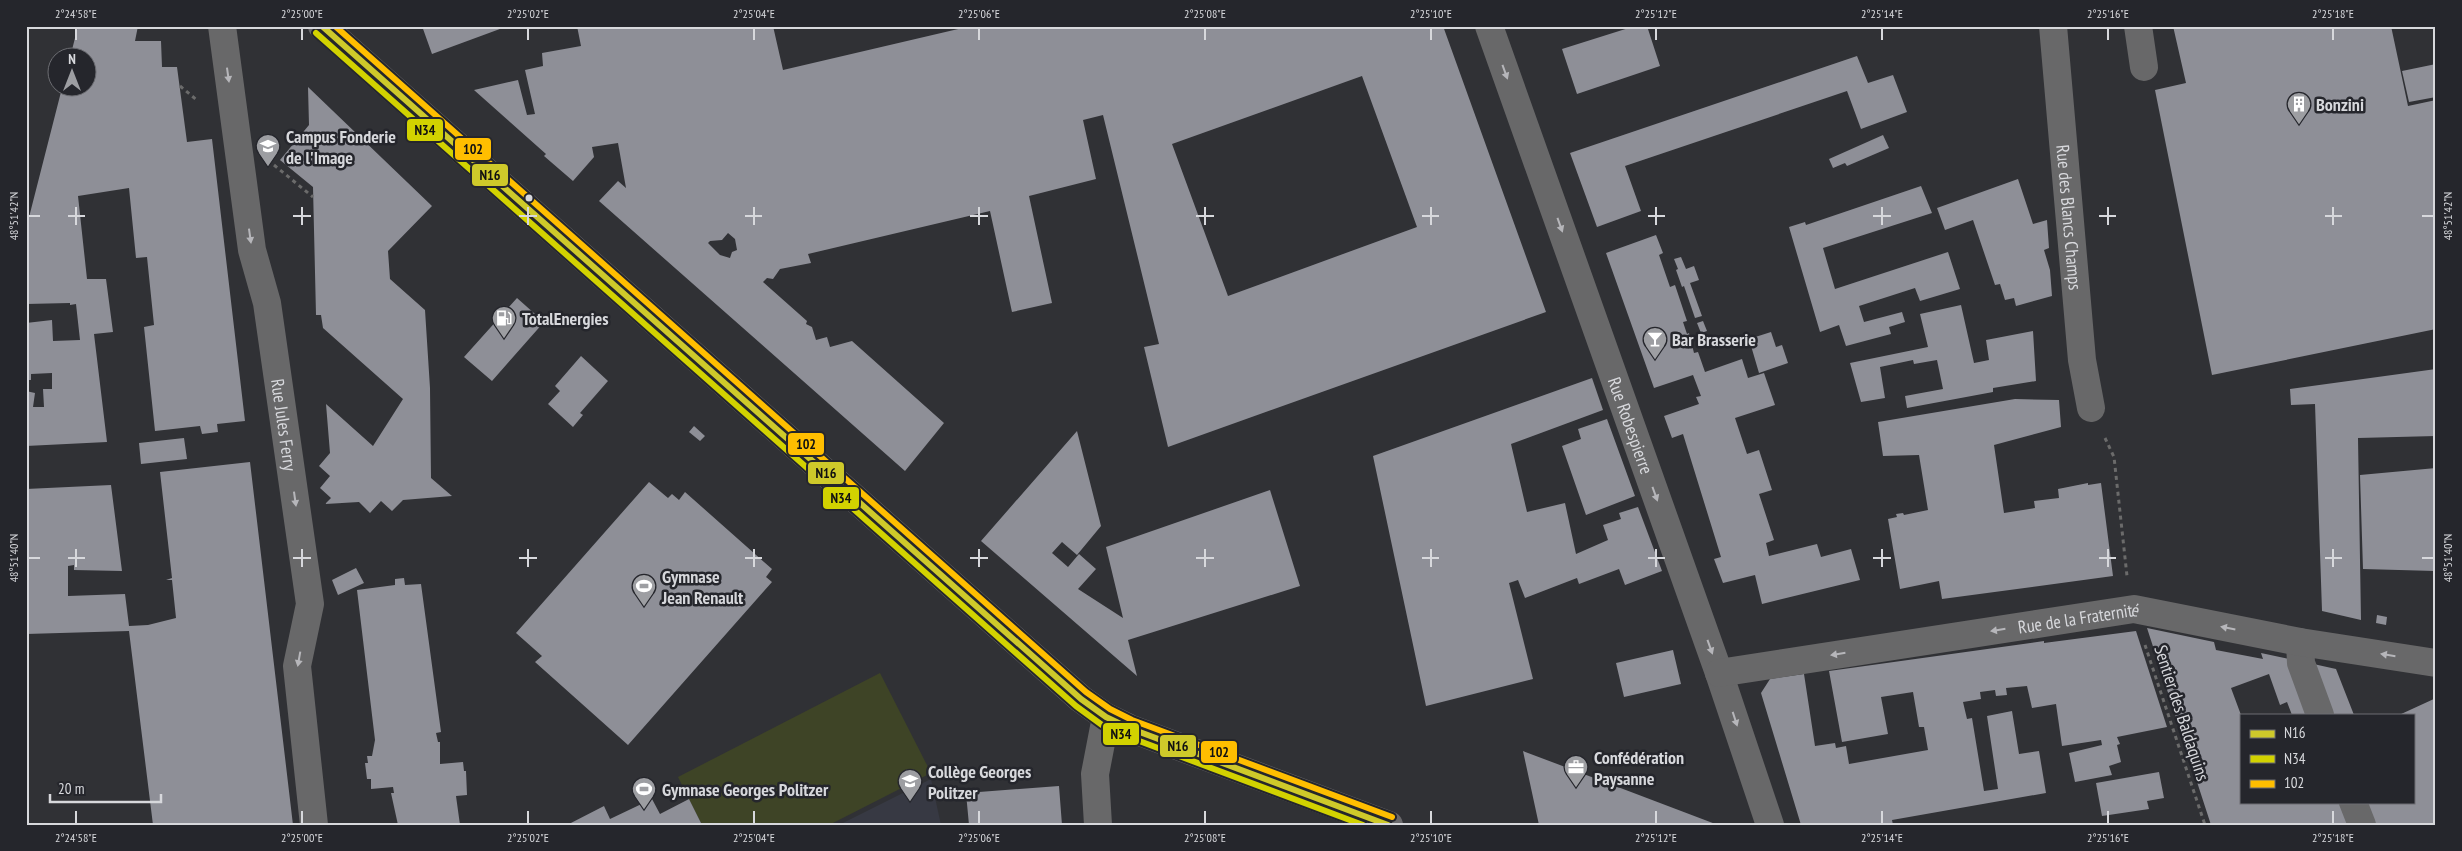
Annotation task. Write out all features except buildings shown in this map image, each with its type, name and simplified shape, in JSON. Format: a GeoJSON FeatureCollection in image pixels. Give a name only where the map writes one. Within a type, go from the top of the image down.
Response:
{"type":"FeatureCollection","features":[{"type":"Feature","properties":{"kind":"main road"},"geometry":{"type":"LineString","coordinates":[[322,26],[1074,692],[1106,717],[1129,728],[1389,825]]}},
{"type":"Feature","properties":{"kind":"street","name":"Rue Jules Ferry"},"geometry":{"type":"LineString","coordinates":[[222,26],[252,250],[267,302],[310,604],[298,666],[314,825]]}},
{"type":"Feature","properties":{"kind":"street","name":"Rue Robespierre"},"geometry":{"type":"LineString","coordinates":[[1489,26],[1719,673],[1770,825]]}},
{"type":"Feature","properties":{"kind":"street","name":"Rue des Blancs Champs"},"geometry":{"type":"LineString","coordinates":[[2053,26],[2082,360],[2090,408]]}},
{"type":"Feature","properties":{"kind":"street"},"geometry":{"type":"LineString","coordinates":[[2138,26],[2144,67]]}},
{"type":"Feature","properties":{"kind":"street","name":"Rue de la Fraternité"},"geometry":{"type":"LineString","coordinates":[[1719,673],[2134,609],[2300,642],[2436,663]]}},
{"type":"Feature","properties":{"kind":"street"},"geometry":{"type":"LineString","coordinates":[[2300,642],[2300,663],[2320,714]]}},
{"type":"Feature","properties":{"kind":"street"},"geometry":{"type":"LineString","coordinates":[[1098,825],[1095,774],[1106,717]]}},
{"type":"Feature","properties":{"kind":"street"},"geometry":{"type":"LineString","coordinates":[[2354,804],[2362,825]]}},
{"type":"Feature","properties":{"kind":"path","name":"Sentier des Baldaquins"},"geometry":{"type":"LineString","coordinates":[[2090,408],[2114,457],[2127,574],[2134,609],[2205,825]]}},
{"type":"Feature","properties":{"kind":"shaded area","name":"Collège Georges Politzer"},"geometry":{"type":"Polygon","coordinates":[[[931,779],[941,825],[839,825],[931,779]]]}},
{"type":"Feature","properties":{"kind":"green space"},"geometry":{"type":"Polygon","coordinates":[[[880,673],[931,773],[829,825],[702,825],[678,777],[880,673]]]}},
{"type":"Feature","properties":{"kind":"transit line","name":"N16"},"geometry":{"type":"LineString","coordinates":[[322,26],[1081,699],[1106,717],[1129,728],[1388,825]]}},
{"type":"Feature","properties":{"kind":"transit line","name":"102"},"geometry":{"type":"LineString","coordinates":[[335,26],[1086,692],[1110,709],[1132,720],[1392,817]]}},
{"type":"Feature","properties":{"kind":"transit line","name":"N34"},"geometry":{"type":"LineString","coordinates":[[316,33],[1076,706],[1102,725],[1126,736],[1363,825]]}},
{"type":"Feature","properties":{"kind":"place","name":"Bonzini"},"geometry":{"type":"Point","coordinates":[2299,125]}},
{"type":"Feature","properties":{"kind":"place","name":"Campus Fonderie de l'Image"},"geometry":{"type":"Point","coordinates":[268,167]}},
{"type":"Feature","properties":{"kind":"place","name":"TotalEnergies"},"geometry":{"type":"Point","coordinates":[504,339]}},
{"type":"Feature","properties":{"kind":"place","name":"Bar Brasserie"},"geometry":{"type":"Point","coordinates":[1655,360]}},
{"type":"Feature","properties":{"kind":"place","name":"Gymnase Jean Renault"},"geometry":{"type":"Point","coordinates":[644,607]}},
{"type":"Feature","properties":{"kind":"place","name":"Confédération Paysanne"},"geometry":{"type":"Point","coordinates":[1576,788]}},
{"type":"Feature","properties":{"kind":"place","name":"Collège Georges Politzer"},"geometry":{"type":"Point","coordinates":[910,802]}},
{"type":"Feature","properties":{"kind":"place","name":"Gymnase Georges Politzer"},"geometry":{"type":"Point","coordinates":[644,810]}}]}
